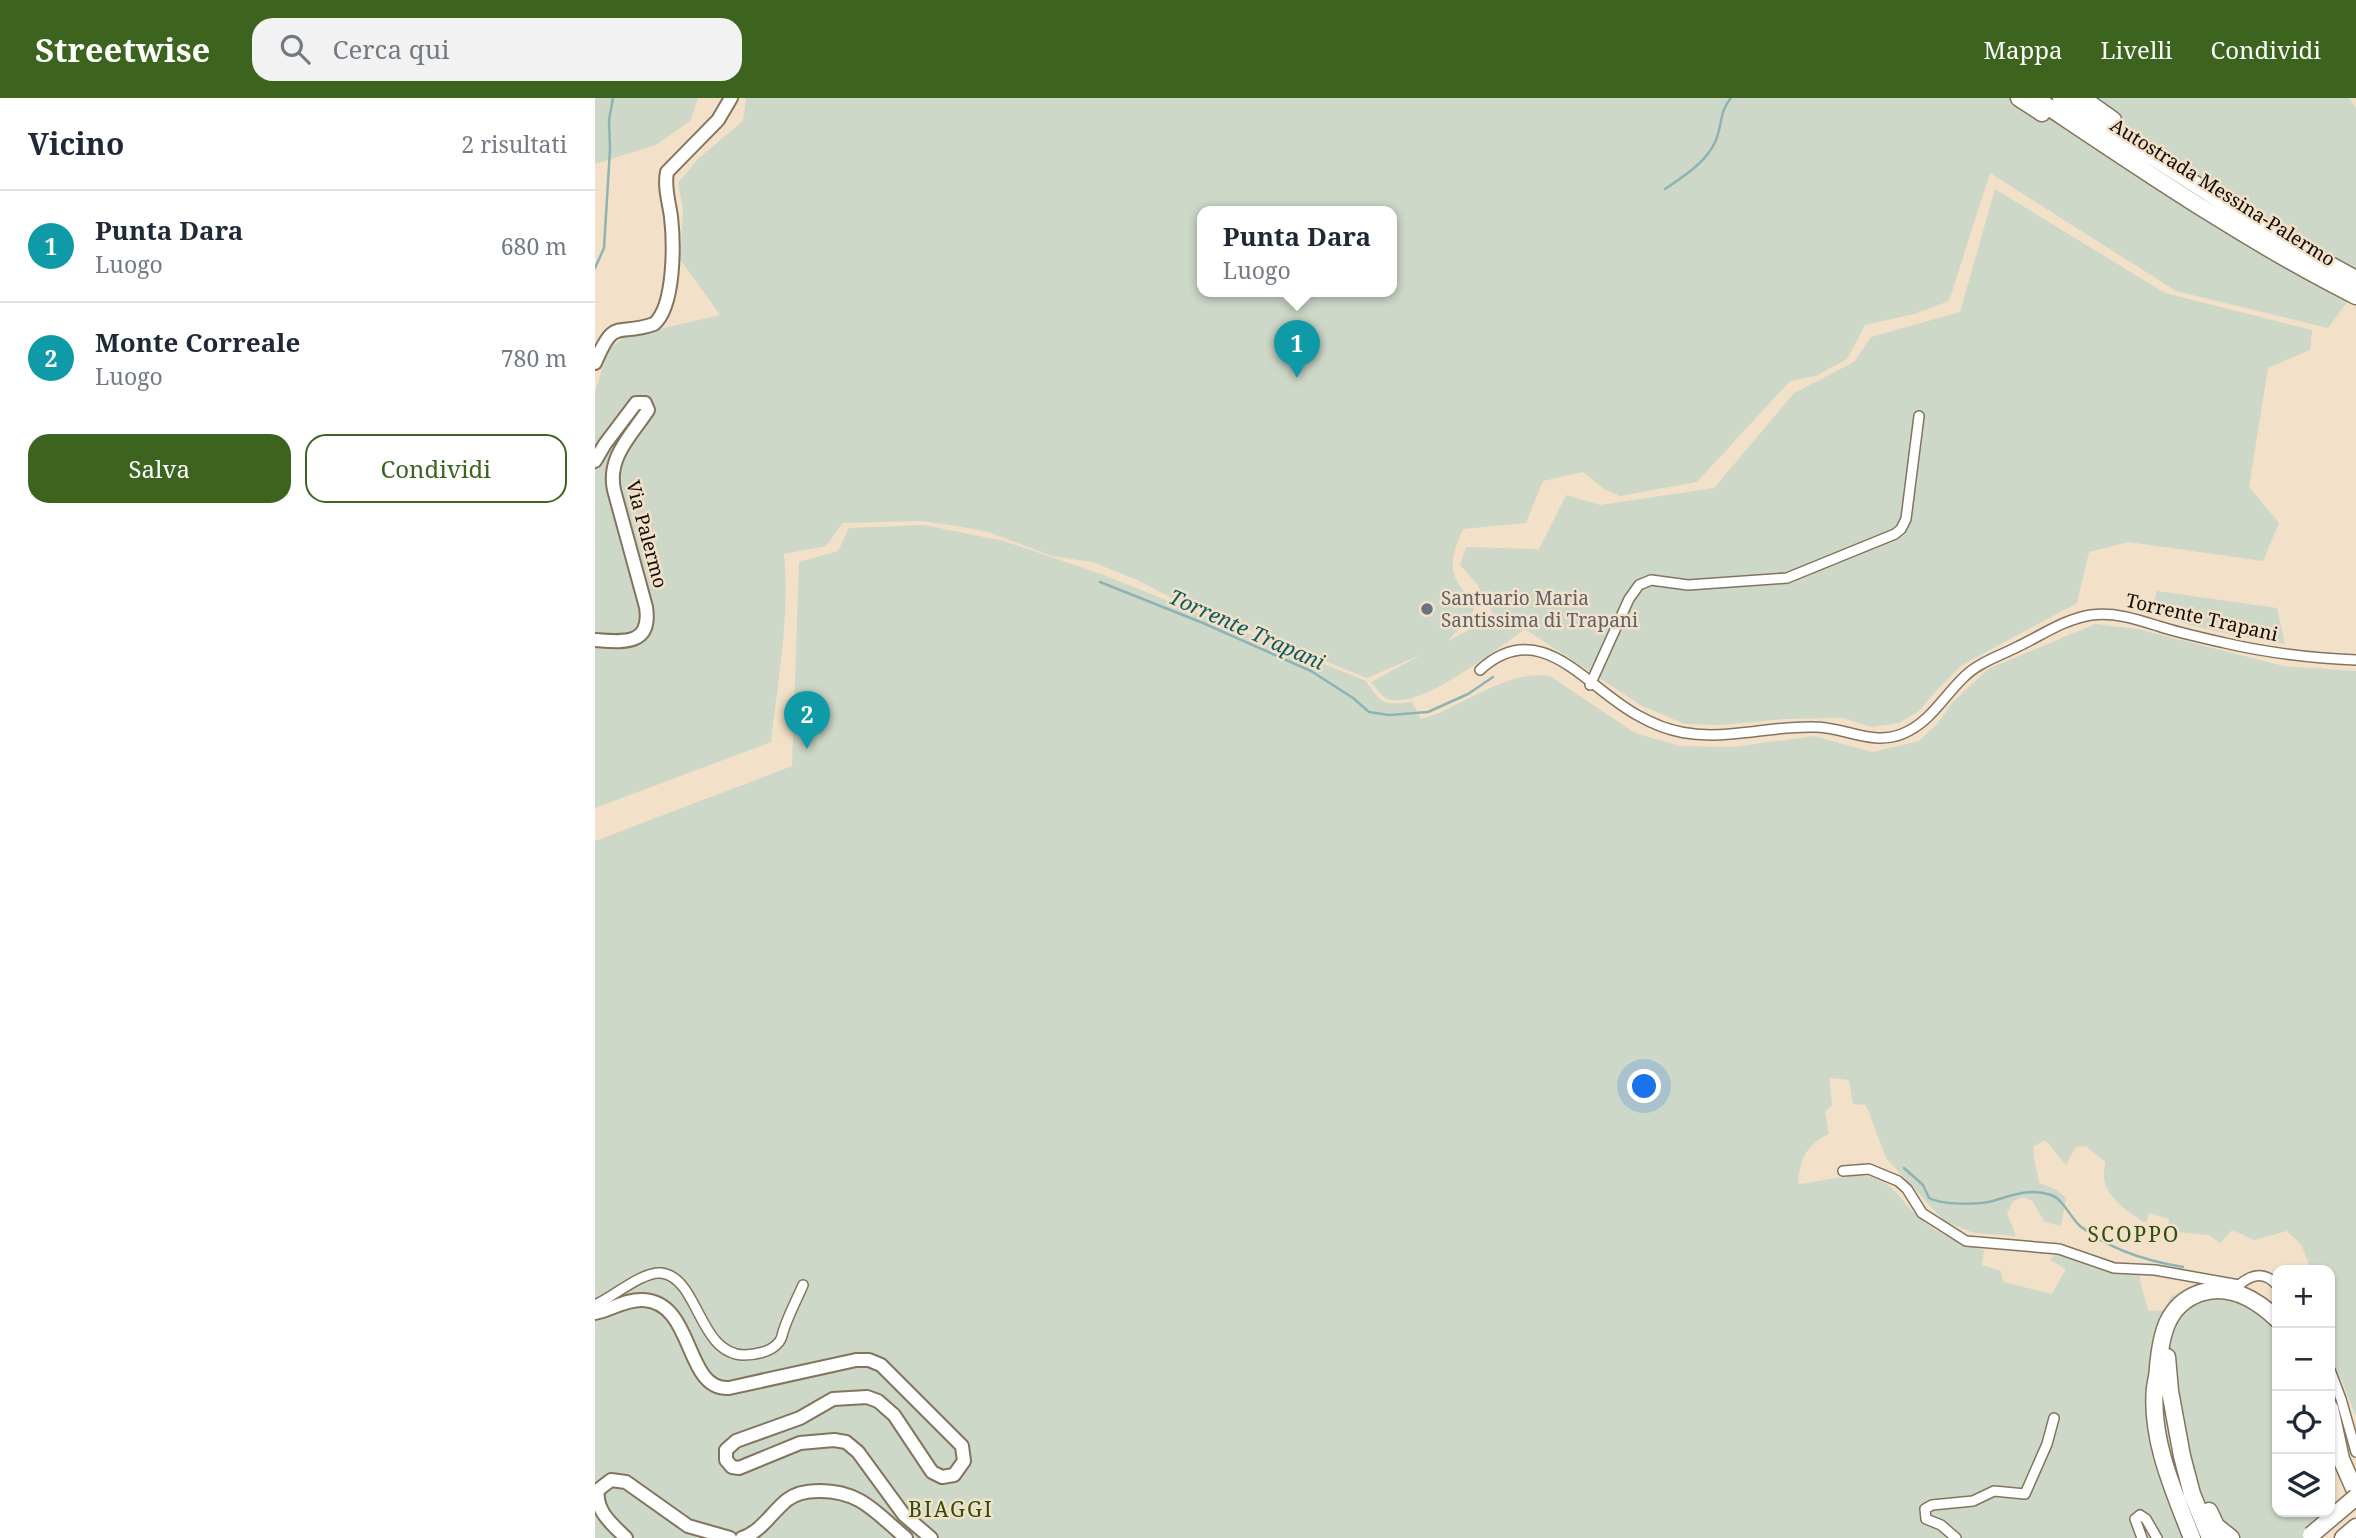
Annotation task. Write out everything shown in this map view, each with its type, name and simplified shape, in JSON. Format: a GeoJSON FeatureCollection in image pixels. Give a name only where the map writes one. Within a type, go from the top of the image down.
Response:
{"type":"FeatureCollection","features":[{"type":"Feature","properties":{"kind":"highway"},"geometry":{"type":"LineString","coordinates":[[2019,98],[2111,158],[2157,170]]}},
{"type":"Feature","properties":{"kind":"highway","name":"Autostrada Messina-Palermo"},"geometry":{"type":"LineString","coordinates":[[2035,98],[2157,170],[2356,296]]}},
{"type":"Feature","properties":{"kind":"highway","name":"Autostrada Messina-Palermo"},"geometry":{"type":"LineString","coordinates":[[2061,98],[2157,170]]}},
{"type":"Feature","properties":{"kind":"highway"},"geometry":{"type":"LineString","coordinates":[[2082,98],[2121,126],[2157,170]]}},
{"type":"Feature","properties":{"kind":"highway","name":"Autostrada Messina-Palermo"},"geometry":{"type":"LineString","coordinates":[[2263,237],[2356,279]]}},
{"type":"Feature","properties":{"kind":"highway"},"geometry":{"type":"LineString","coordinates":[[2192,1538],[2171,1486],[2160,1444],[2155,1407],[2159,1346],[2163,1330],[2182,1303],[2199,1293],[2218,1290],[2239,1294],[2272,1315]]}},
{"type":"Feature","properties":{"kind":"highway"},"geometry":{"type":"LineString","coordinates":[[2210,1538],[2186,1476],[2169,1384],[2168,1346],[2173,1327],[2187,1309],[2207,1298],[2230,1298],[2257,1312],[2276,1328]]}},
{"type":"Feature","properties":{"kind":"highway"},"geometry":{"type":"LineString","coordinates":[[2158,1370],[2169,1441],[2179,1483],[2200,1538]]}},
{"type":"Feature","properties":{"kind":"highway"},"geometry":{"type":"LineString","coordinates":[[2176,1417],[2207,1508],[2216,1526],[2231,1538]]}},
{"type":"Feature","properties":{"kind":"highway"},"geometry":{"type":"LineString","coordinates":[[2307,1537],[2356,1495],[2341,1460],[2335,1432]]}},
{"type":"Feature","properties":{"kind":"highway"},"geometry":{"type":"LineString","coordinates":[[2332,1454],[2340,1480],[2356,1509]]}},
{"type":"Feature","properties":{"kind":"highway"},"geometry":{"type":"LineString","coordinates":[[2343,1538],[2356,1527]]}},
{"type":"Feature","properties":{"kind":"main road"},"geometry":{"type":"LineString","coordinates":[[595,363],[606,339],[613,332],[622,328],[654,324],[664,311],[672,245],[667,172],[718,120],[731,98]]}},
{"type":"Feature","properties":{"kind":"main road","name":"Via Palermo"},"geometry":{"type":"LineString","coordinates":[[595,461],[636,404],[645,402],[648,410],[616,458],[612,475],[646,607],[647,624],[641,635],[629,641],[595,640]]}},
{"type":"Feature","properties":{"kind":"main road"},"geometry":{"type":"LineString","coordinates":[[595,1313],[636,1300],[650,1301],[664,1307],[677,1322],[707,1382],[717,1388],[729,1388],[856,1360],[869,1360],[881,1365],[960,1443],[964,1461],[954,1475],[942,1477],[932,1472],[894,1415],[878,1401],[863,1397],[833,1399],[800,1418],[768,1427],[736,1441],[726,1450],[726,1460],[732,1467],[739,1468],[800,1443],[834,1440],[846,1443],[858,1452],[908,1519],[931,1538]]}},
{"type":"Feature","properties":{"kind":"main road"},"geometry":{"type":"LineString","coordinates":[[626,1538],[602,1514],[597,1504],[598,1490],[611,1480],[626,1482],[688,1526],[730,1538]]}},
{"type":"Feature","properties":{"kind":"main road"},"geometry":{"type":"LineString","coordinates":[[741,1538],[755,1531],[791,1497],[814,1490],[839,1491],[855,1497],[906,1538]]}},
{"type":"Feature","properties":{"kind":"street"},"geometry":{"type":"LineString","coordinates":[[1590,683],[1629,599],[1642,583],[1656,579],[1688,585],[1787,578],[1895,534],[1906,519],[1919,416]]}},
{"type":"Feature","properties":{"kind":"street"},"geometry":{"type":"LineString","coordinates":[[1480,670],[1516,655],[1540,654],[1590,683],[1633,718],[1683,738],[1727,738],[1818,730],[1880,743],[1906,737],[1926,725],[1980,669],[2059,629],[2093,619],[2133,621],[2180,636],[2249,652],[2316,662],[2356,662]]}},
{"type":"Feature","properties":{"kind":"street"},"geometry":{"type":"LineString","coordinates":[[1843,1171],[1869,1169],[1898,1181],[1907,1189],[1922,1213],[1966,1241],[2059,1249],[2114,1268],[2155,1270],[2239,1285],[2253,1275],[2263,1275],[2272,1281]]}},
{"type":"Feature","properties":{"kind":"street"},"geometry":{"type":"LineString","coordinates":[[595,1305],[635,1283],[642,1276],[661,1273],[669,1275],[690,1299],[721,1348],[735,1355],[752,1355],[781,1342],[803,1285]]}},
{"type":"Feature","properties":{"kind":"street"},"geometry":{"type":"LineString","coordinates":[[2335,1383],[2356,1452]]}},
{"type":"Feature","properties":{"kind":"street"},"geometry":{"type":"LineString","coordinates":[[1955,1538],[1941,1525],[1926,1519],[1926,1509],[1935,1505],[1973,1501],[1997,1491],[2027,1493],[2047,1444],[2054,1418]]}},
{"type":"Feature","properties":{"kind":"street"},"geometry":{"type":"LineString","coordinates":[[2142,1538],[2135,1519],[2138,1515],[2146,1519],[2157,1538]]}},
{"type":"Feature","properties":{"kind":"green space"},"geometry":{"type":"Polygon","coordinates":[[[595,98],[698,98],[690,121],[656,145],[595,164],[595,98]]]}},
{"type":"Feature","properties":{"kind":"green space"},"geometry":{"type":"Polygon","coordinates":[[[746,98],[2349,98],[2356,108],[2356,290],[2328,328],[2176,291],[1990,173],[1949,301],[1914,314],[1865,325],[1847,359],[1816,376],[1790,381],[1697,482],[1620,496],[1604,489],[1583,472],[1543,481],[1526,523],[1463,529],[1454,556],[1453,569],[1458,583],[1470,597],[1474,611],[1448,641],[1494,616],[1477,584],[1460,565],[1466,547],[1539,549],[1566,495],[1600,505],[1714,488],[1794,393],[1854,362],[1871,337],[1960,312],[1995,189],[2165,293],[2312,330],[2310,350],[2268,368],[2249,487],[2279,523],[2263,561],[2128,542],[2089,552],[2077,603],[1962,665],[1919,711],[1899,723],[1872,727],[1843,718],[1785,719],[1721,725],[1685,724],[1642,706],[1525,629],[1441,685],[1422,694],[1391,700],[1382,695],[1371,682],[1423,654],[1367,678],[1178,601],[1135,579],[1092,562],[1052,556],[988,532],[957,526],[921,521],[843,523],[826,546],[784,554],[784,625],[771,742],[595,808],[595,391],[609,349],[625,337],[720,315],[680,259],[683,209],[678,183],[699,158],[743,121],[746,98]]]}},
{"type":"Feature","properties":{"kind":"green space"},"geometry":{"type":"Polygon","coordinates":[[[924,525],[1004,541],[1104,575],[1366,681],[1385,702],[1412,702],[1421,719],[1516,678],[1550,676],[1635,733],[1680,746],[1733,747],[1814,736],[1872,752],[1919,741],[1937,724],[1953,702],[1988,669],[2095,624],[2137,629],[2284,666],[2356,671],[2356,1416],[2335,1365],[2335,1265],[2309,1265],[2302,1246],[2287,1231],[2254,1240],[2232,1230],[2220,1243],[2209,1235],[2168,1229],[2169,1219],[2149,1213],[2146,1223],[2127,1210],[2110,1193],[2104,1179],[2105,1162],[2086,1146],[2076,1147],[2066,1165],[2045,1140],[2034,1146],[2039,1183],[2057,1190],[2066,1198],[2061,1226],[2045,1222],[2032,1201],[2024,1197],[2013,1201],[2007,1213],[2016,1236],[1974,1233],[1944,1221],[1886,1158],[1866,1105],[1853,1104],[1849,1080],[1829,1078],[1832,1105],[1825,1111],[1829,1134],[1815,1143],[1806,1154],[1800,1167],[1798,1184],[1850,1176],[1875,1178],[1889,1186],[1932,1228],[1957,1241],[1984,1250],[1982,1265],[2001,1271],[2003,1282],[2052,1294],[2066,1269],[2050,1260],[2057,1252],[2103,1270],[2140,1275],[2148,1311],[2167,1310],[2170,1297],[2201,1284],[2251,1290],[2265,1297],[2272,1313],[2272,1517],[2322,1517],[2311,1538],[595,1538],[595,841],[792,766],[799,562],[838,551],[849,528],[924,525]]]}},
{"type":"Feature","properties":{"kind":"green space"},"geometry":{"type":"Polygon","coordinates":[[[2157,591],[2277,608],[2285,644],[2234,635],[2150,613],[2157,591]]]}},
{"type":"Feature","properties":{"kind":"waterway"},"geometry":{"type":"LineString","coordinates":[[595,268],[604,248],[610,149],[609,120],[613,98]]}},
{"type":"Feature","properties":{"kind":"waterway"},"geometry":{"type":"LineString","coordinates":[[1665,189],[1707,155],[1716,140],[1723,113],[1731,98]]}},
{"type":"Feature","properties":{"kind":"waterway","name":"Torrente Trapani"},"geometry":{"type":"LineString","coordinates":[[1100,582],[1203,623],[1311,671],[1353,698],[1369,712],[1389,715],[1428,712],[1468,694],[1493,677]]}},
{"type":"Feature","properties":{"kind":"waterway"},"geometry":{"type":"LineString","coordinates":[[1904,1168],[1923,1185],[1929,1198],[1942,1202],[1986,1202],[2028,1192],[2051,1195],[2059,1200],[2080,1226],[2104,1242],[2142,1258],[2183,1267]]}},
{"type":"Feature","properties":{"kind":"place","name":"Punta Dara"},"geometry":{"type":"Point","coordinates":[1297,378]}},
{"type":"Feature","properties":{"kind":"place","name":"Santuario Maria Santissima di Trapani"},"geometry":{"type":"Point","coordinates":[1427,609]}},
{"type":"Feature","properties":{"kind":"place","name":"Monte Correale"},"geometry":{"type":"Point","coordinates":[807,749]}},
{"type":"Feature","properties":{"kind":"district","name":"SCOPPO"},"geometry":{"type":"Point","coordinates":[2134,1234]}},
{"type":"Feature","properties":{"kind":"district","name":"BIAGGI"},"geometry":{"type":"Point","coordinates":[951,1509]}}]}
